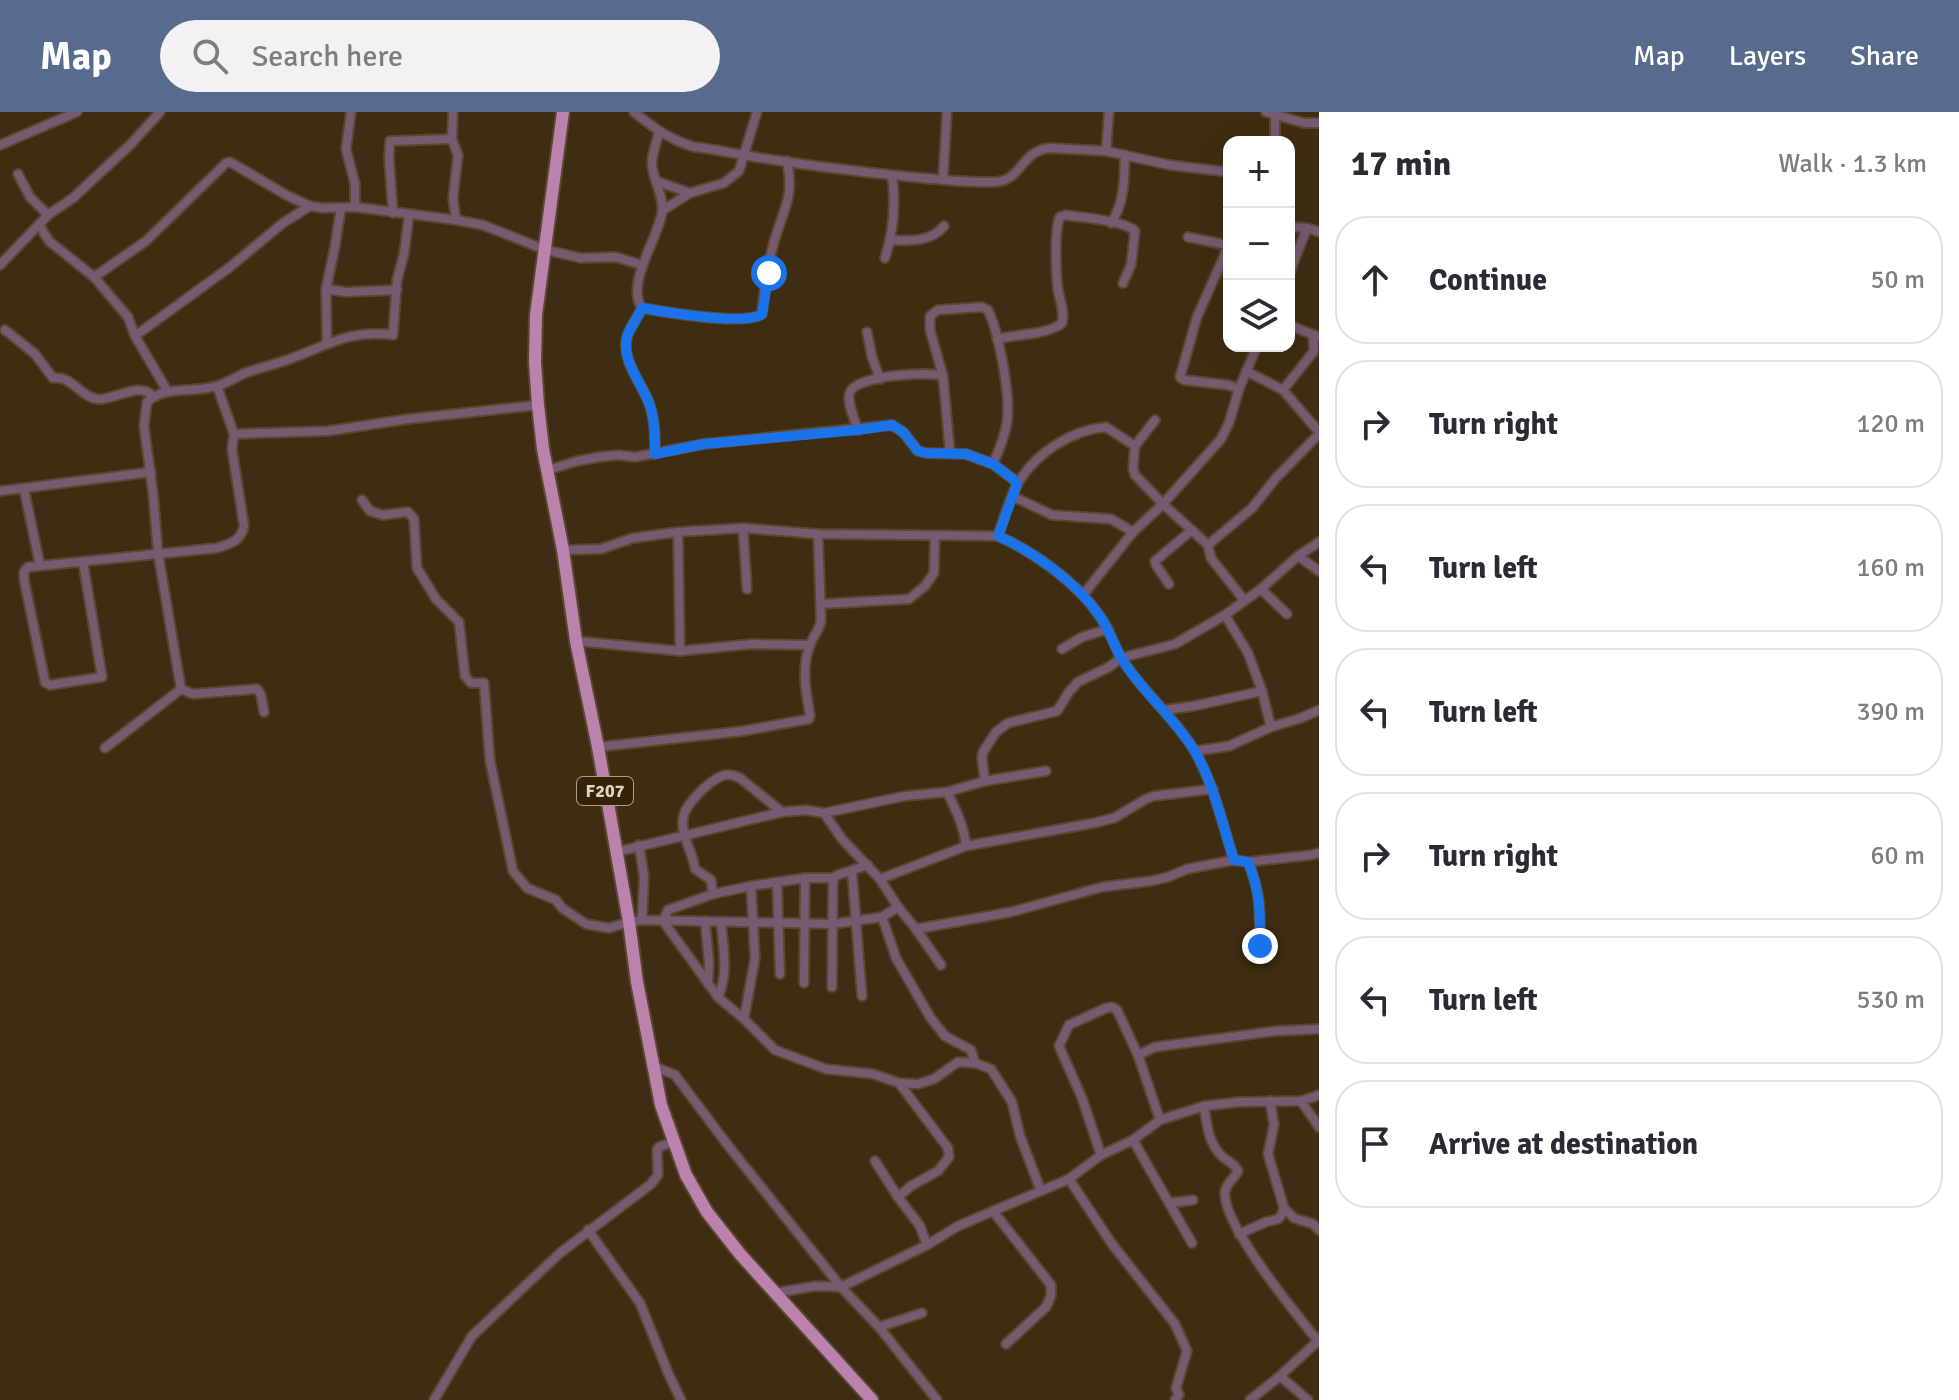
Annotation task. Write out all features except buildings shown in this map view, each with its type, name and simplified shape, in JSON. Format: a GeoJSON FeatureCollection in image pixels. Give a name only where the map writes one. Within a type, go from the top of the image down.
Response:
{"type":"FeatureCollection","features":[{"type":"Feature","properties":{"kind":"main road","name":"F207"},"geometry":{"type":"LineString","coordinates":[[563,112],[536,315],[538,405],[576,641],[616,852],[635,921],[637,982],[661,1105],[686,1175],[707,1212],[740,1254],[872,1400]]}},
{"type":"Feature","properties":{"kind":"street"},"geometry":{"type":"LineString","coordinates":[[0,145],[77,112]]}},
{"type":"Feature","properties":{"kind":"street"},"geometry":{"type":"LineString","coordinates":[[0,264],[48,215],[73,198],[131,144],[160,112]]}},
{"type":"Feature","properties":{"kind":"street"},"geometry":{"type":"LineString","coordinates":[[351,112],[346,149],[355,184],[355,207]]}},
{"type":"Feature","properties":{"kind":"street"},"geometry":{"type":"LineString","coordinates":[[453,112],[452,139],[458,155],[453,198],[456,220]]}},
{"type":"Feature","properties":{"kind":"street"},"geometry":{"type":"LineString","coordinates":[[634,112],[659,132],[694,147],[892,175],[996,182],[1016,172],[1032,153],[1040,149],[1106,151],[1169,165],[1223,171]]}},
{"type":"Feature","properties":{"kind":"street"},"geometry":{"type":"LineString","coordinates":[[663,210],[690,193],[724,183],[739,171],[757,112]]}},
{"type":"Feature","properties":{"kind":"street"},"geometry":{"type":"LineString","coordinates":[[943,180],[947,112]]}},
{"type":"Feature","properties":{"kind":"street"},"geometry":{"type":"LineString","coordinates":[[1106,151],[1109,112]]}},
{"type":"Feature","properties":{"kind":"street"},"geometry":{"type":"LineString","coordinates":[[1274,136],[1270,114],[1304,123],[1319,123]]}},
{"type":"Feature","properties":{"kind":"street"},"geometry":{"type":"LineString","coordinates":[[659,132],[652,165],[663,210],[642,265],[637,291],[637,302],[642,308],[719,318],[756,318],[762,314],[773,246],[790,195],[791,179],[787,161]]}},
{"type":"Feature","properties":{"kind":"street"},"geometry":{"type":"LineString","coordinates":[[393,213],[390,141],[452,139]]}},
{"type":"Feature","properties":{"kind":"street"},"geometry":{"type":"LineString","coordinates":[[1111,223],[1119,211],[1124,192],[1125,155]]}},
{"type":"Feature","properties":{"kind":"street"},"geometry":{"type":"LineString","coordinates":[[94,277],[146,241],[226,163],[234,163],[310,206],[355,207],[456,220],[483,225],[546,250],[581,258],[616,257],[642,265]]}},
{"type":"Feature","properties":{"kind":"street"},"geometry":{"type":"LineString","coordinates":[[18,174],[30,197],[48,215]]}},
{"type":"Feature","properties":{"kind":"street"},"geometry":{"type":"LineString","coordinates":[[885,258],[891,240],[895,197],[892,175]]}},
{"type":"Feature","properties":{"kind":"street"},"geometry":{"type":"LineString","coordinates":[[656,181],[690,193]]}},
{"type":"Feature","properties":{"kind":"street"},"geometry":{"type":"LineString","coordinates":[[135,336],[230,267],[283,223],[310,206]]}},
{"type":"Feature","properties":{"kind":"street"},"geometry":{"type":"LineString","coordinates":[[327,343],[326,289],[341,208]]}},
{"type":"Feature","properties":{"kind":"street"},"geometry":{"type":"LineString","coordinates":[[181,689],[158,553],[144,426],[147,402],[153,396],[168,392],[217,386],[247,372],[363,333],[393,335],[397,280],[409,215]]}},
{"type":"Feature","properties":{"kind":"street"},"geometry":{"type":"LineString","coordinates":[[997,339],[1050,330],[1062,323],[1064,316],[1057,286],[1057,226],[1060,217],[1066,215],[1111,223],[1131,227],[1135,231],[1131,265],[1123,283]]}},
{"type":"Feature","properties":{"kind":"street"},"geometry":{"type":"LineString","coordinates":[[39,225],[49,241],[94,277],[128,317],[135,336],[168,392]]}},
{"type":"Feature","properties":{"kind":"street"},"geometry":{"type":"LineString","coordinates":[[891,240],[906,241],[933,236],[944,226]]}},
{"type":"Feature","properties":{"kind":"street"},"geometry":{"type":"LineString","coordinates":[[1295,227],[1319,232]]}},
{"type":"Feature","properties":{"kind":"street"},"geometry":{"type":"LineString","coordinates":[[1295,259],[1307,228]]}},
{"type":"Feature","properties":{"kind":"street"},"geometry":{"type":"LineString","coordinates":[[1188,237],[1223,244]]}},
{"type":"Feature","properties":{"kind":"street"},"geometry":{"type":"LineString","coordinates":[[1223,258],[1197,317],[1180,377],[1239,389]]}},
{"type":"Feature","properties":{"kind":"street"},"geometry":{"type":"LineString","coordinates":[[326,289],[346,292],[397,290]]}},
{"type":"Feature","properties":{"kind":"street"},"geometry":{"type":"LineString","coordinates":[[950,453],[943,376],[930,330],[930,316],[938,310],[982,307],[988,310],[997,339],[1007,390],[1008,418],[1004,440],[993,464]]}},
{"type":"Feature","properties":{"kind":"street"},"geometry":{"type":"LineString","coordinates":[[642,308],[627,337],[626,347],[630,365],[650,404],[655,426],[655,454]]}},
{"type":"Feature","properties":{"kind":"street"},"geometry":{"type":"LineString","coordinates":[[1283,390],[1314,351],[1316,337],[1295,328]]}},
{"type":"Feature","properties":{"kind":"street"},"geometry":{"type":"LineString","coordinates":[[5,330],[35,354],[53,378],[68,381],[91,399],[105,399],[142,390],[153,396]]}},
{"type":"Feature","properties":{"kind":"street"},"geometry":{"type":"LineString","coordinates":[[867,332],[880,379]]}},
{"type":"Feature","properties":{"kind":"street"},"geometry":{"type":"LineString","coordinates":[[1083,595],[1133,532],[1163,504],[1221,439],[1254,352]]}},
{"type":"Feature","properties":{"kind":"street"},"geometry":{"type":"LineString","coordinates":[[1208,545],[1252,508],[1319,433],[1283,390],[1246,371]]}},
{"type":"Feature","properties":{"kind":"street"},"geometry":{"type":"LineString","coordinates":[[858,430],[849,398],[853,388],[863,382],[880,379],[934,373],[943,376]]}},
{"type":"Feature","properties":{"kind":"street"},"geometry":{"type":"LineString","coordinates":[[83,562],[102,677],[50,685],[45,682],[24,579],[28,567],[217,548],[239,537],[244,526],[232,449],[234,434],[217,386]]}},
{"type":"Feature","properties":{"kind":"street"},"geometry":{"type":"LineString","coordinates":[[234,434],[328,431],[538,405]]}},
{"type":"Feature","properties":{"kind":"street"},"geometry":{"type":"LineString","coordinates":[[1155,420],[1135,446],[1135,475],[1208,545],[1211,558],[1244,600]]}},
{"type":"Feature","properties":{"kind":"street"},"geometry":{"type":"LineString","coordinates":[[548,470],[599,457],[635,457],[704,444],[892,425],[903,432],[918,451],[966,454],[993,464],[1017,484]]}},
{"type":"Feature","properties":{"kind":"street"},"geometry":{"type":"LineString","coordinates":[[998,536],[1017,484],[1041,456],[1065,439],[1085,430],[1106,427],[1135,446]]}},
{"type":"Feature","properties":{"kind":"street"},"geometry":{"type":"LineString","coordinates":[[0,491],[151,472]]}},
{"type":"Feature","properties":{"kind":"street"},"geometry":{"type":"LineString","coordinates":[[24,489],[40,565]]}},
{"type":"Feature","properties":{"kind":"street"},"geometry":{"type":"LineString","coordinates":[[1012,496],[1052,515],[1111,519],[1133,532]]}},
{"type":"Feature","properties":{"kind":"street"},"geometry":{"type":"LineString","coordinates":[[362,500],[370,511],[383,515],[408,512],[411,515],[414,519],[417,568],[436,599],[459,622],[465,676],[471,683],[484,683],[490,761],[513,871],[527,888],[556,900],[562,908],[586,924],[609,928],[635,921],[833,924],[882,917],[898,907]]}},
{"type":"Feature","properties":{"kind":"street"},"geometry":{"type":"LineString","coordinates":[[563,550],[601,549],[633,538],[678,532],[743,528],[818,534],[998,536],[1022,547],[1083,595],[1101,617],[1121,658],[1195,751],[1213,789],[1234,860]]}},
{"type":"Feature","properties":{"kind":"street"},"geometry":{"type":"LineString","coordinates":[[743,528],[747,589]]}},
{"type":"Feature","properties":{"kind":"street"},"geometry":{"type":"LineString","coordinates":[[1169,584],[1155,561],[1192,530]]}},
{"type":"Feature","properties":{"kind":"street"},"geometry":{"type":"LineString","coordinates":[[678,532],[680,651]]}},
{"type":"Feature","properties":{"kind":"street"},"geometry":{"type":"LineString","coordinates":[[598,747],[743,731],[809,719],[804,685],[810,645],[819,630],[818,534]]}},
{"type":"Feature","properties":{"kind":"street"},"geometry":{"type":"LineString","coordinates":[[821,604],[909,599],[925,586],[934,573],[935,535]]}},
{"type":"Feature","properties":{"kind":"street"},"geometry":{"type":"LineString","coordinates":[[985,781],[983,752],[996,732],[1008,723],[1057,711],[1078,682],[1121,658],[1175,644],[1225,615],[1319,542]]}},
{"type":"Feature","properties":{"kind":"street"},"geometry":{"type":"LineString","coordinates":[[1298,556],[1319,571]]}},
{"type":"Feature","properties":{"kind":"street"},"geometry":{"type":"LineString","coordinates":[[1261,589],[1287,614]]}},
{"type":"Feature","properties":{"kind":"street"},"geometry":{"type":"LineString","coordinates":[[1225,615],[1248,653],[1271,727]]}},
{"type":"Feature","properties":{"kind":"street"},"geometry":{"type":"LineString","coordinates":[[1062,649],[1082,637],[1108,629]]}},
{"type":"Feature","properties":{"kind":"street"},"geometry":{"type":"LineString","coordinates":[[576,641],[680,651],[752,644],[810,645]]}},
{"type":"Feature","properties":{"kind":"street"},"geometry":{"type":"LineString","coordinates":[[181,689],[193,694],[257,689],[264,712]]}},
{"type":"Feature","properties":{"kind":"street"},"geometry":{"type":"LineString","coordinates":[[105,748],[181,689]]}},
{"type":"Feature","properties":{"kind":"street"},"geometry":{"type":"LineString","coordinates":[[1164,710],[1262,691]]}},
{"type":"Feature","properties":{"kind":"street"},"geometry":{"type":"LineString","coordinates":[[1195,751],[1229,746],[1319,710]]}},
{"type":"Feature","properties":{"kind":"street"},"geometry":{"type":"LineString","coordinates":[[616,852],[782,812],[806,810],[824,813],[1046,771]]}},
{"type":"Feature","properties":{"kind":"street"},"geometry":{"type":"LineString","coordinates":[[713,894],[711,880],[695,869],[684,836],[685,811],[704,787],[723,775],[732,775],[782,812]]}},
{"type":"Feature","properties":{"kind":"street"},"geometry":{"type":"LineString","coordinates":[[880,879],[966,846],[1114,818],[1154,796],[1213,789]]}},
{"type":"Feature","properties":{"kind":"street"},"geometry":{"type":"LineString","coordinates":[[947,792],[965,833],[966,846]]}},
{"type":"Feature","properties":{"kind":"street"},"geometry":{"type":"LineString","coordinates":[[824,813],[842,839],[880,879],[941,965]]}},
{"type":"Feature","properties":{"kind":"street"},"geometry":{"type":"LineString","coordinates":[[635,921],[644,876],[639,845]]}},
{"type":"Feature","properties":{"kind":"street"},"geometry":{"type":"LineString","coordinates":[[916,929],[1011,912],[1102,887],[1151,881],[1187,869],[1234,860],[1248,862],[1319,853]]}},
{"type":"Feature","properties":{"kind":"street"},"geometry":{"type":"LineString","coordinates":[[1248,862],[1257,883],[1260,946]]}},
{"type":"Feature","properties":{"kind":"street"},"geometry":{"type":"LineString","coordinates":[[663,921],[668,910],[713,894],[805,878],[833,878],[868,865]]}},
{"type":"Feature","properties":{"kind":"street"},"geometry":{"type":"LineString","coordinates":[[852,872],[862,996]]}},
{"type":"Feature","properties":{"kind":"street"},"geometry":{"type":"LineString","coordinates":[[804,983],[805,878]]}},
{"type":"Feature","properties":{"kind":"street"},"geometry":{"type":"LineString","coordinates":[[832,987],[833,878]]}},
{"type":"Feature","properties":{"kind":"street"},"geometry":{"type":"LineString","coordinates":[[777,882],[780,974]]}},
{"type":"Feature","properties":{"kind":"street"},"geometry":{"type":"LineString","coordinates":[[744,1019],[755,958],[751,886]]}},
{"type":"Feature","properties":{"kind":"street"},"geometry":{"type":"LineString","coordinates":[[882,917],[896,958],[930,1017],[945,1036],[971,1050],[975,1063]]}},
{"type":"Feature","properties":{"kind":"street"},"geometry":{"type":"LineString","coordinates":[[663,921],[718,997],[775,1050],[826,1069],[873,1074],[899,1083],[918,1084],[934,1079],[958,1062],[975,1063],[991,1069],[1012,1102],[1020,1136],[1041,1191]]}},
{"type":"Feature","properties":{"kind":"street"},"geometry":{"type":"LineString","coordinates":[[705,921],[708,985]]}},
{"type":"Feature","properties":{"kind":"street"},"geometry":{"type":"LineString","coordinates":[[718,997],[724,968],[721,922]]}},
{"type":"Feature","properties":{"kind":"street"},"geometry":{"type":"LineString","coordinates":[[1101,1155],[1082,1098],[1059,1046],[1069,1025],[1112,1007],[1117,1010],[1138,1055],[1160,1120]]}},
{"type":"Feature","properties":{"kind":"street"},"geometry":{"type":"LineString","coordinates":[[1138,1055],[1155,1047],[1276,1031],[1319,1029]]}},
{"type":"Feature","properties":{"kind":"street"},"geometry":{"type":"LineString","coordinates":[[653,1066],[675,1075],[841,1287],[879,1327],[937,1400]]}},
{"type":"Feature","properties":{"kind":"street"},"geometry":{"type":"LineString","coordinates":[[898,1197],[938,1171],[949,1157],[948,1148],[899,1083]]}},
{"type":"Feature","properties":{"kind":"street"},"geometry":{"type":"LineString","coordinates":[[775,1293],[816,1286],[841,1287],[927,1245],[958,1226],[1069,1179],[1101,1155],[1133,1140],[1160,1120],[1204,1106],[1301,1101],[1319,1095]]}},
{"type":"Feature","properties":{"kind":"street"},"geometry":{"type":"LineString","coordinates":[[1270,1101],[1274,1125],[1268,1154],[1284,1208],[1294,1218],[1313,1224],[1319,1230]]}},
{"type":"Feature","properties":{"kind":"street"},"geometry":{"type":"LineString","coordinates":[[1301,1101],[1319,1127]]}},
{"type":"Feature","properties":{"kind":"street"},"geometry":{"type":"LineString","coordinates":[[1204,1106],[1210,1139],[1238,1171],[1227,1185],[1225,1194],[1239,1234],[1284,1299],[1318,1341],[1250,1400]]}},
{"type":"Feature","properties":{"kind":"street"},"geometry":{"type":"LineString","coordinates":[[1133,1140],[1192,1243]]}},
{"type":"Feature","properties":{"kind":"street"},"geometry":{"type":"LineString","coordinates":[[434,1400],[472,1336],[560,1253],[651,1184],[658,1175],[657,1150],[673,1142]]}},
{"type":"Feature","properties":{"kind":"street"},"geometry":{"type":"LineString","coordinates":[[875,1161],[920,1226],[927,1245]]}},
{"type":"Feature","properties":{"kind":"street"},"geometry":{"type":"LineString","coordinates":[[1069,1179],[1112,1244],[1175,1324],[1187,1351],[1176,1388],[1179,1395],[1175,1400]]}},
{"type":"Feature","properties":{"kind":"street"},"geometry":{"type":"LineString","coordinates":[[1169,1203],[1193,1200]]}},
{"type":"Feature","properties":{"kind":"street"},"geometry":{"type":"LineString","coordinates":[[1239,1234],[1278,1219],[1284,1208]]}},
{"type":"Feature","properties":{"kind":"street"},"geometry":{"type":"LineString","coordinates":[[993,1211],[1051,1285],[1051,1296],[1046,1307],[1006,1344]]}},
{"type":"Feature","properties":{"kind":"street"},"geometry":{"type":"LineString","coordinates":[[588,1230],[640,1303],[681,1400]]}},
{"type":"Feature","properties":{"kind":"street"},"geometry":{"type":"LineString","coordinates":[[879,1327],[922,1313]]}},
{"type":"Feature","properties":{"kind":"street"},"geometry":{"type":"LineString","coordinates":[[1280,1376],[1308,1400]]}},
{"type":"Feature","properties":{"kind":"route"},"geometry":{"type":"LineString","coordinates":[[769,273],[762,314],[756,318],[681,315],[642,308],[630,329],[626,347],[630,365],[650,404],[655,426],[655,454],[704,444],[892,425],[903,432],[918,451],[966,454],[993,464],[1013,479],[1017,484],[998,536],[1022,547],[1083,595],[1101,617],[1121,658],[1195,751],[1213,789],[1234,860],[1248,862],[1257,883],[1260,946]]}}]}
